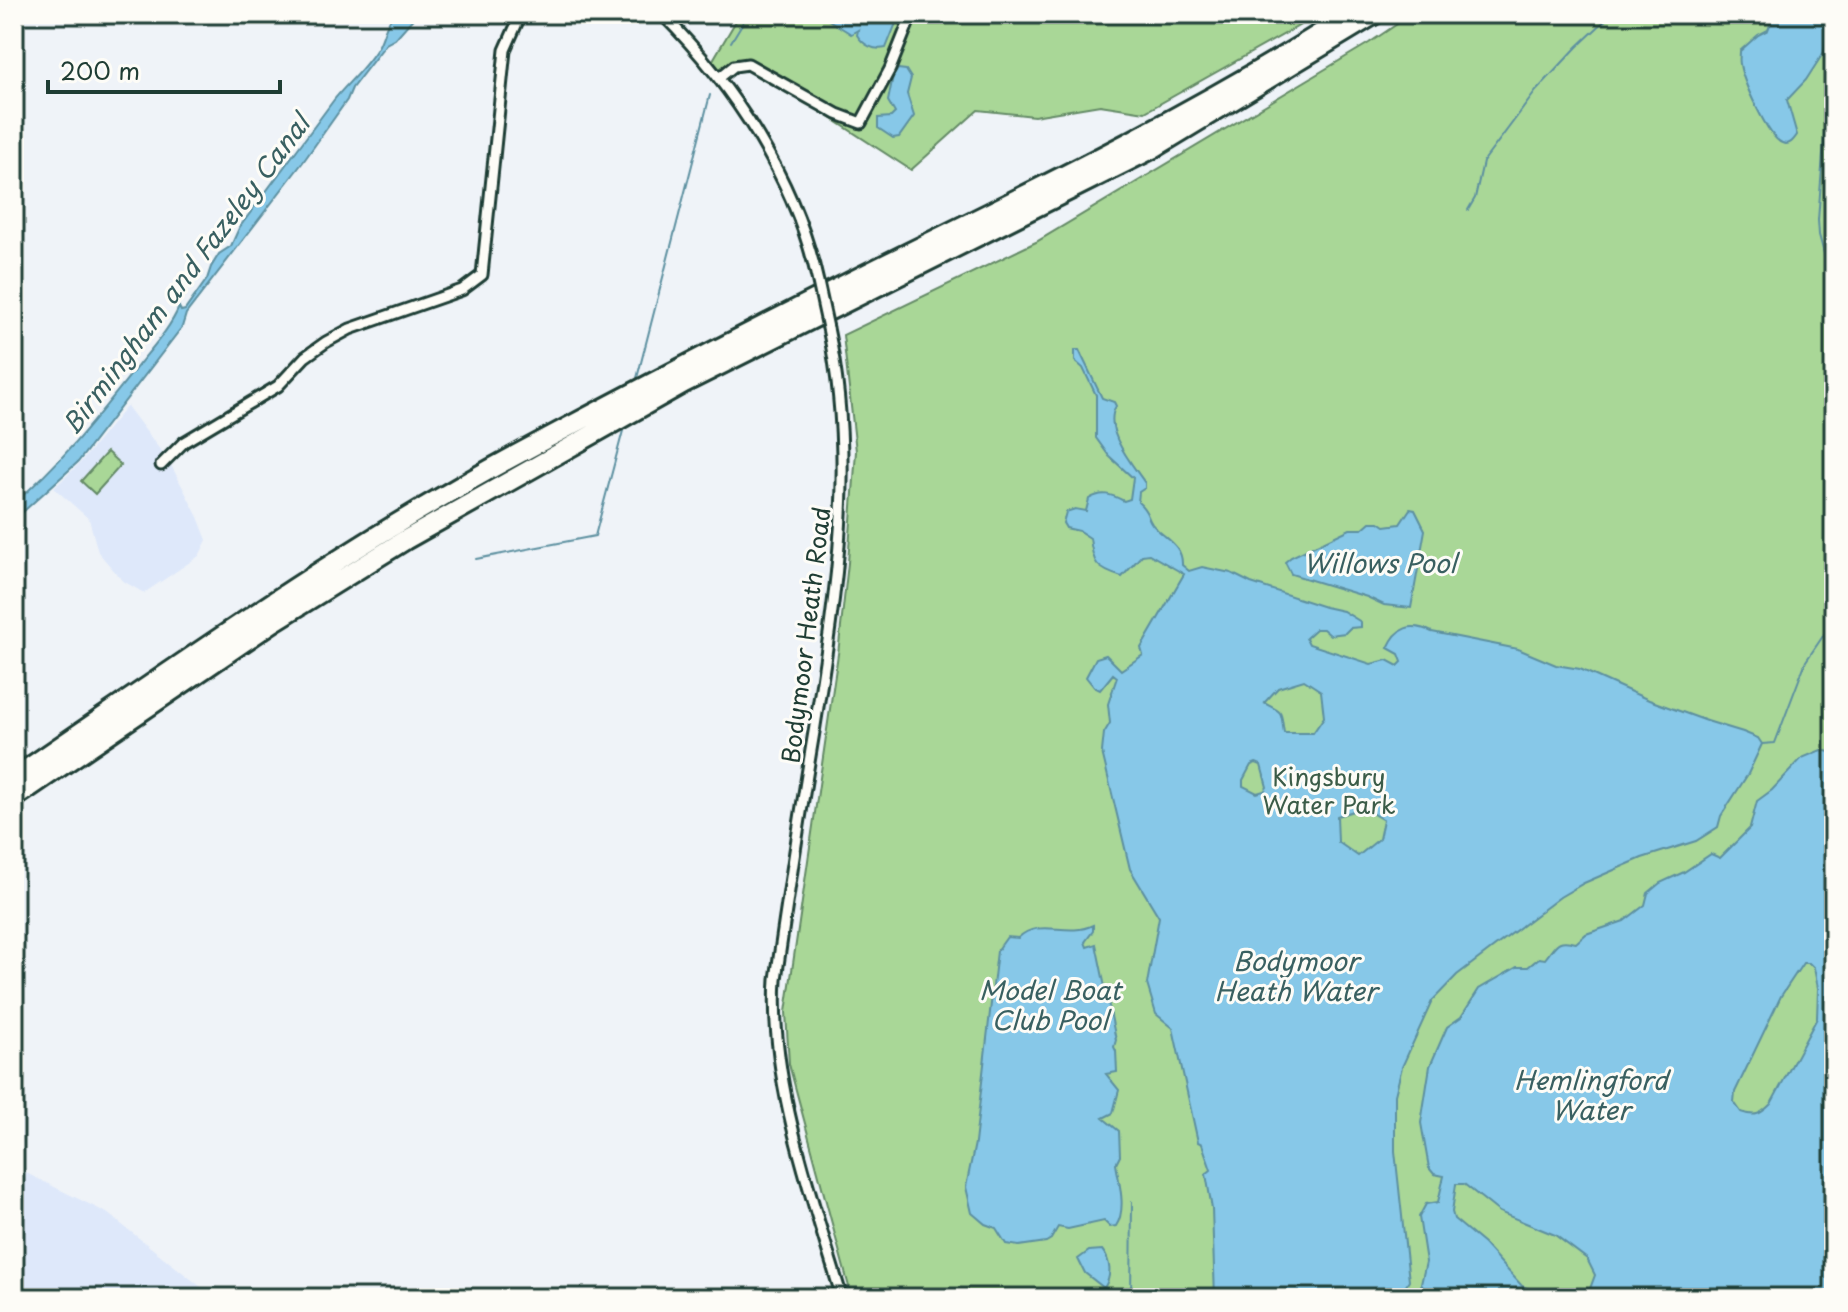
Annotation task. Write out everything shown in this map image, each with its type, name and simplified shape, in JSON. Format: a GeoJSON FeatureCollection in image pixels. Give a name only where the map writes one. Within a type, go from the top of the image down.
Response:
{"type":"FeatureCollection","features":[{"type":"Feature","properties":{"kind":"highway"},"geometry":{"type":"LineString","coordinates":[[14,778],[268,605],[392,526],[541,442],[851,282],[1147,135],[1351,14]]}},
{"type":"Feature","properties":{"kind":"highway"},"geometry":{"type":"LineString","coordinates":[[14,798],[273,622],[418,533],[684,383],[1152,149],[1375,14]]}},
{"type":"Feature","properties":{"kind":"street"},"geometry":{"type":"LineString","coordinates":[[161,465],[184,442],[278,386],[305,357],[326,342],[350,329],[462,290],[482,275],[505,50],[521,14]]}},
{"type":"Feature","properties":{"kind":"street","name":"Bodymoor Heath Road"},"geometry":{"type":"LineString","coordinates":[[662,14],[719,78],[775,165],[795,212],[818,282],[836,365],[842,446],[840,547],[781,948],[774,1015],[776,1049],[785,1091],[842,1298]]}},
{"type":"Feature","properties":{"kind":"street"},"geometry":{"type":"LineString","coordinates":[[719,78],[734,66],[748,64],[837,114],[861,123],[890,69],[912,14]]}},
{"type":"Feature","properties":{"kind":"shaded area"},"geometry":{"type":"Polygon","coordinates":[[[127,406],[170,463],[207,540],[199,556],[144,593],[123,581],[98,552],[89,519],[54,488],[80,463],[127,406]]]}},
{"type":"Feature","properties":{"kind":"shaded area"},"geometry":{"type":"Polygon","coordinates":[[[14,1167],[107,1213],[210,1294],[207,1298],[14,1298],[14,1167]]]}},
{"type":"Feature","properties":{"kind":"green space"},"geometry":{"type":"Polygon","coordinates":[[[740,14],[1320,14],[1145,112],[1100,105],[1034,116],[978,110],[911,170],[748,64],[719,78],[710,65],[740,14]]]}},
{"type":"Feature","properties":{"kind":"green space","name":"Kingsbury Water Park"},"geometry":{"type":"Polygon","coordinates":[[[1412,14],[1834,14],[1834,1298],[852,1298],[789,1064],[786,1012],[838,654],[848,563],[856,451],[843,335],[1036,242],[1369,43],[1412,14]]]}},
{"type":"Feature","properties":{"kind":"green space"},"geometry":{"type":"Polygon","coordinates":[[[107,452],[121,465],[95,494],[81,481],[107,452]]]}},
{"type":"Feature","properties":{"kind":"water"},"geometry":{"type":"Polygon","coordinates":[[[395,14],[417,14],[395,39],[386,44],[352,88],[347,100],[303,162],[78,462],[14,520],[14,503],[48,472],[93,422],[159,339],[179,307],[181,311],[185,310],[207,279],[219,254],[231,246],[239,228],[333,101],[373,55],[395,14]]]}},
{"type":"Feature","properties":{"kind":"water"},"geometry":{"type":"Polygon","coordinates":[[[819,14],[886,14],[896,23],[886,48],[877,49],[862,42],[857,35],[858,30],[851,34],[819,14]]]}},
{"type":"Feature","properties":{"kind":"water"},"geometry":{"type":"Polygon","coordinates":[[[1774,14],[1831,14],[1824,52],[1806,80],[1787,100],[1797,135],[1787,144],[1776,139],[1763,120],[1745,82],[1740,62],[1740,51],[1768,30],[1774,14]]]}},
{"type":"Feature","properties":{"kind":"water"},"geometry":{"type":"Polygon","coordinates":[[[898,69],[906,70],[911,78],[907,94],[914,116],[899,137],[893,138],[878,128],[878,118],[891,117],[895,113],[888,101],[893,76],[898,69]]]}},
{"type":"Feature","properties":{"kind":"water","name":"Bodymoor Heath Water"},"geometry":{"type":"Polygon","coordinates":[[[1075,350],[1079,350],[1102,398],[1114,402],[1113,425],[1120,446],[1145,483],[1145,488],[1139,492],[1138,502],[1152,524],[1176,546],[1182,565],[1189,571],[1202,567],[1231,573],[1251,583],[1343,611],[1361,622],[1361,627],[1350,628],[1345,633],[1330,635],[1323,629],[1316,629],[1306,638],[1309,644],[1371,664],[1387,660],[1398,666],[1402,662],[1399,654],[1388,648],[1400,631],[1411,627],[1518,649],[1556,665],[1580,669],[1649,700],[1743,732],[1758,738],[1762,744],[1748,774],[1721,816],[1718,827],[1696,841],[1642,858],[1560,897],[1457,975],[1432,1001],[1402,1067],[1395,1095],[1395,1151],[1409,1281],[1403,1298],[1215,1298],[1212,1209],[1206,1174],[1211,1170],[1202,1144],[1198,1142],[1173,1028],[1156,1014],[1147,984],[1159,917],[1130,869],[1102,752],[1104,733],[1110,723],[1108,704],[1117,677],[1113,674],[1100,690],[1086,677],[1096,658],[1106,655],[1121,670],[1143,655],[1141,648],[1184,574],[1149,554],[1142,555],[1122,577],[1113,574],[1097,564],[1090,538],[1066,528],[1063,523],[1066,512],[1075,509],[1086,511],[1089,499],[1098,495],[1106,494],[1124,501],[1130,499],[1133,478],[1109,456],[1096,438],[1096,395],[1083,368],[1075,361],[1075,350]],[[1304,680],[1278,688],[1264,703],[1280,714],[1284,733],[1313,733],[1324,717],[1321,691],[1304,680]],[[1251,765],[1243,786],[1257,793],[1264,791],[1267,787],[1261,765],[1251,765]],[[1363,808],[1337,816],[1338,842],[1358,856],[1379,839],[1383,820],[1363,808]]]}},
{"type":"Feature","properties":{"kind":"water","name":"Willows Pool"},"geometry":{"type":"Polygon","coordinates":[[[1410,509],[1415,510],[1425,530],[1411,608],[1384,605],[1291,574],[1285,562],[1350,529],[1362,529],[1370,522],[1385,526],[1400,524],[1410,509]]]}},
{"type":"Feature","properties":{"kind":"water","name":"Hemlingford Water"},"geometry":{"type":"Polygon","coordinates":[[[1821,750],[1834,753],[1834,1298],[1582,1298],[1588,1294],[1595,1275],[1587,1259],[1555,1235],[1499,1212],[1464,1184],[1456,1184],[1454,1219],[1484,1244],[1522,1286],[1549,1298],[1430,1298],[1421,1284],[1426,1262],[1419,1217],[1426,1204],[1438,1202],[1444,1176],[1434,1174],[1429,1168],[1421,1123],[1430,1066],[1447,1027],[1461,1017],[1479,989],[1517,967],[1528,967],[1539,958],[1545,959],[1561,942],[1576,943],[1586,934],[1624,921],[1645,905],[1648,893],[1660,883],[1711,854],[1720,858],[1750,828],[1757,801],[1772,790],[1802,758],[1821,750]],[[1803,963],[1781,996],[1735,1092],[1734,1102],[1741,1112],[1757,1114],[1771,1104],[1817,1018],[1818,988],[1814,968],[1809,963],[1803,963]]]}},
{"type":"Feature","properties":{"kind":"water","name":"Model Boat Club Pool"},"geometry":{"type":"Polygon","coordinates":[[[1093,925],[1093,931],[1085,942],[1087,947],[1096,944],[1116,1040],[1117,1072],[1106,1074],[1119,1090],[1113,1113],[1103,1118],[1119,1131],[1120,1156],[1116,1164],[1121,1212],[1116,1226],[1110,1227],[1104,1221],[1068,1229],[1058,1227],[1046,1242],[1019,1246],[1006,1244],[996,1228],[985,1224],[972,1213],[966,1187],[975,1143],[997,951],[1007,937],[1018,938],[1035,929],[1073,930],[1093,925]]]}},
{"type":"Feature","properties":{"kind":"water"},"geometry":{"type":"Polygon","coordinates":[[[1102,1250],[1109,1269],[1104,1288],[1085,1273],[1078,1259],[1089,1251],[1102,1250]]]}},
{"type":"Feature","properties":{"kind":"waterway"},"geometry":{"type":"LineString","coordinates":[[731,42],[748,14]]}},
{"type":"Feature","properties":{"kind":"waterway"},"geometry":{"type":"LineString","coordinates":[[1468,210],[1475,198],[1483,162],[1536,91],[1612,14]]}},
{"type":"Feature","properties":{"kind":"waterway"},"geometry":{"type":"LineString","coordinates":[[1834,52],[1830,63],[1818,220],[1834,290]]}},
{"type":"Feature","properties":{"kind":"waterway"},"geometry":{"type":"LineString","coordinates":[[636,382],[710,95]]}},
{"type":"Feature","properties":{"kind":"waterway"},"geometry":{"type":"LineString","coordinates":[[476,559],[595,536],[624,427]]}},
{"type":"Feature","properties":{"kind":"waterway"},"geometry":{"type":"LineString","coordinates":[[1762,744],[1775,743],[1806,661],[1834,620]]}},
{"type":"Feature","properties":{"kind":"waterway"},"geometry":{"type":"LineString","coordinates":[[1131,1298],[1132,1202]]}},
{"type":"Feature","properties":{"kind":"water label","name":"Birmingham and Fazeley Canal"},"geometry":{"type":"Point","coordinates":[185,274]}}]}
